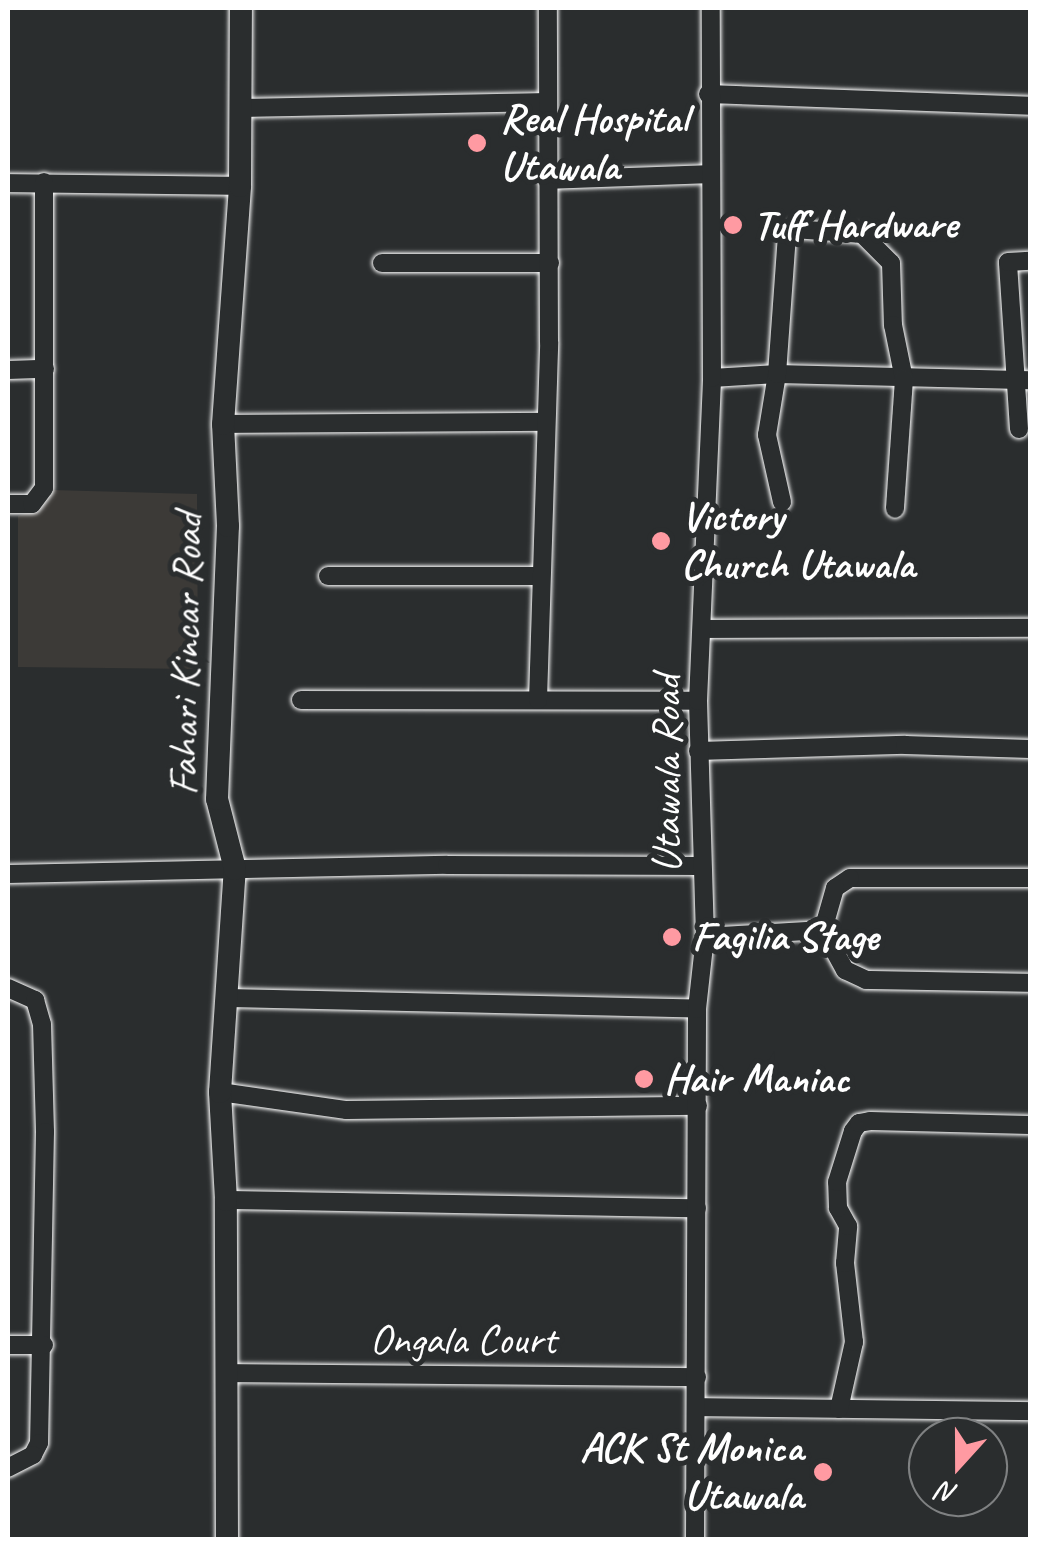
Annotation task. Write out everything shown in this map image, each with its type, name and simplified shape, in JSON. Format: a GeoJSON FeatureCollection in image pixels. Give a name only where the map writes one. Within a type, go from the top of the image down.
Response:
{"type":"FeatureCollection","features":[{"type":"Feature","properties":{"kind":"street","name":"Fahari Kincar Road"},"geometry":{"type":"LineString","coordinates":[[228,1540],[226,1200],[220,1092],[235,869],[217,799],[228,526],[223,424],[240,186],[241,8]]}},
{"type":"Feature","properties":{"kind":"street"},"geometry":{"type":"LineString","coordinates":[[538,700],[550,263],[548,8]]}},
{"type":"Feature","properties":{"kind":"street","name":"Utawala Road"},"geometry":{"type":"LineString","coordinates":[[696,1540],[698,1009],[705,938],[698,701],[712,378],[708,94],[711,8]]}},
{"type":"Feature","properties":{"kind":"street"},"geometry":{"type":"LineString","coordinates":[[708,94],[1030,106]]}},
{"type":"Feature","properties":{"kind":"street"},"geometry":{"type":"LineString","coordinates":[[241,108],[548,102]]}},
{"type":"Feature","properties":{"kind":"street"},"geometry":{"type":"LineString","coordinates":[[547,180],[711,174]]}},
{"type":"Feature","properties":{"kind":"street"},"geometry":{"type":"LineString","coordinates":[[8,182],[240,186]]}},
{"type":"Feature","properties":{"kind":"street"},"geometry":{"type":"LineString","coordinates":[[8,504],[32,504],[44,488],[44,182]]}},
{"type":"Feature","properties":{"kind":"street"},"geometry":{"type":"LineString","coordinates":[[782,502],[767,435],[777,374],[787,234],[794,229],[862,234],[891,263],[893,325],[904,379],[895,509]]}},
{"type":"Feature","properties":{"kind":"street"},"geometry":{"type":"LineString","coordinates":[[1019,429],[1024,380],[1009,324],[1008,262],[1030,261]]}},
{"type":"Feature","properties":{"kind":"street"},"geometry":{"type":"LineString","coordinates":[[382,263],[550,263]]}},
{"type":"Feature","properties":{"kind":"street"},"geometry":{"type":"LineString","coordinates":[[8,370],[45,369]]}},
{"type":"Feature","properties":{"kind":"street"},"geometry":{"type":"LineString","coordinates":[[712,378],[777,374],[1024,380]]}},
{"type":"Feature","properties":{"kind":"street"},"geometry":{"type":"LineString","coordinates":[[223,424],[546,422]]}},
{"type":"Feature","properties":{"kind":"street"},"geometry":{"type":"LineString","coordinates":[[328,576],[541,576]]}},
{"type":"Feature","properties":{"kind":"street"},"geometry":{"type":"LineString","coordinates":[[703,629],[1030,628]]}},
{"type":"Feature","properties":{"kind":"street"},"geometry":{"type":"LineString","coordinates":[[301,700],[698,701]]}},
{"type":"Feature","properties":{"kind":"street"},"geometry":{"type":"LineString","coordinates":[[698,751],[905,745],[1030,748]]}},
{"type":"Feature","properties":{"kind":"street"},"geometry":{"type":"LineString","coordinates":[[8,874],[701,866]]}},
{"type":"Feature","properties":{"kind":"street"},"geometry":{"type":"LineString","coordinates":[[822,930],[841,880],[903,876],[1030,878]]}},
{"type":"Feature","properties":{"kind":"street"},"geometry":{"type":"LineString","coordinates":[[705,938],[822,930]]}},
{"type":"Feature","properties":{"kind":"street"},"geometry":{"type":"LineString","coordinates":[[822,930],[845,970],[866,980],[1030,983]]}},
{"type":"Feature","properties":{"kind":"street"},"geometry":{"type":"LineString","coordinates":[[8,988],[35,1000],[42,1024],[44,1345],[39,1443],[33,1455],[8,1468]]}},
{"type":"Feature","properties":{"kind":"street"},"geometry":{"type":"LineString","coordinates":[[227,998],[698,1009]]}},
{"type":"Feature","properties":{"kind":"street"},"geometry":{"type":"LineString","coordinates":[[220,1092],[347,1110],[698,1106]]}},
{"type":"Feature","properties":{"kind":"street"},"geometry":{"type":"LineString","coordinates":[[839,1408],[854,1342],[845,1263],[848,1226],[838,1208],[837,1182],[859,1123],[1030,1125]]}},
{"type":"Feature","properties":{"kind":"street"},"geometry":{"type":"LineString","coordinates":[[226,1200],[697,1208]]}},
{"type":"Feature","properties":{"kind":"street"},"geometry":{"type":"LineString","coordinates":[[8,1345],[44,1345]]}},
{"type":"Feature","properties":{"kind":"street","name":"Ongala Court"},"geometry":{"type":"LineString","coordinates":[[228,1374],[697,1377]]}},
{"type":"Feature","properties":{"kind":"street"},"geometry":{"type":"LineString","coordinates":[[697,1408],[1030,1411]]}},
{"type":"Feature","properties":{"kind":"shaded area"},"geometry":{"type":"Polygon","coordinates":[[[52,490],[197,494],[198,669],[18,667],[18,516],[37,510],[52,490]]]}},
{"type":"Feature","properties":{"kind":"place","name":"Real Hospital Utawala"},"geometry":{"type":"Point","coordinates":[477,143]}},
{"type":"Feature","properties":{"kind":"place","name":"Tuff Hardware"},"geometry":{"type":"Point","coordinates":[733,225]}},
{"type":"Feature","properties":{"kind":"place","name":"Victory Church Utawala"},"geometry":{"type":"Point","coordinates":[661,541]}},
{"type":"Feature","properties":{"kind":"place","name":"Fagilia Stage"},"geometry":{"type":"Point","coordinates":[672,937]}},
{"type":"Feature","properties":{"kind":"place","name":"Hair Maniac"},"geometry":{"type":"Point","coordinates":[644,1079]}},
{"type":"Feature","properties":{"kind":"place","name":"ACK St Monica Utawala"},"geometry":{"type":"Point","coordinates":[823,1472]}}]}
